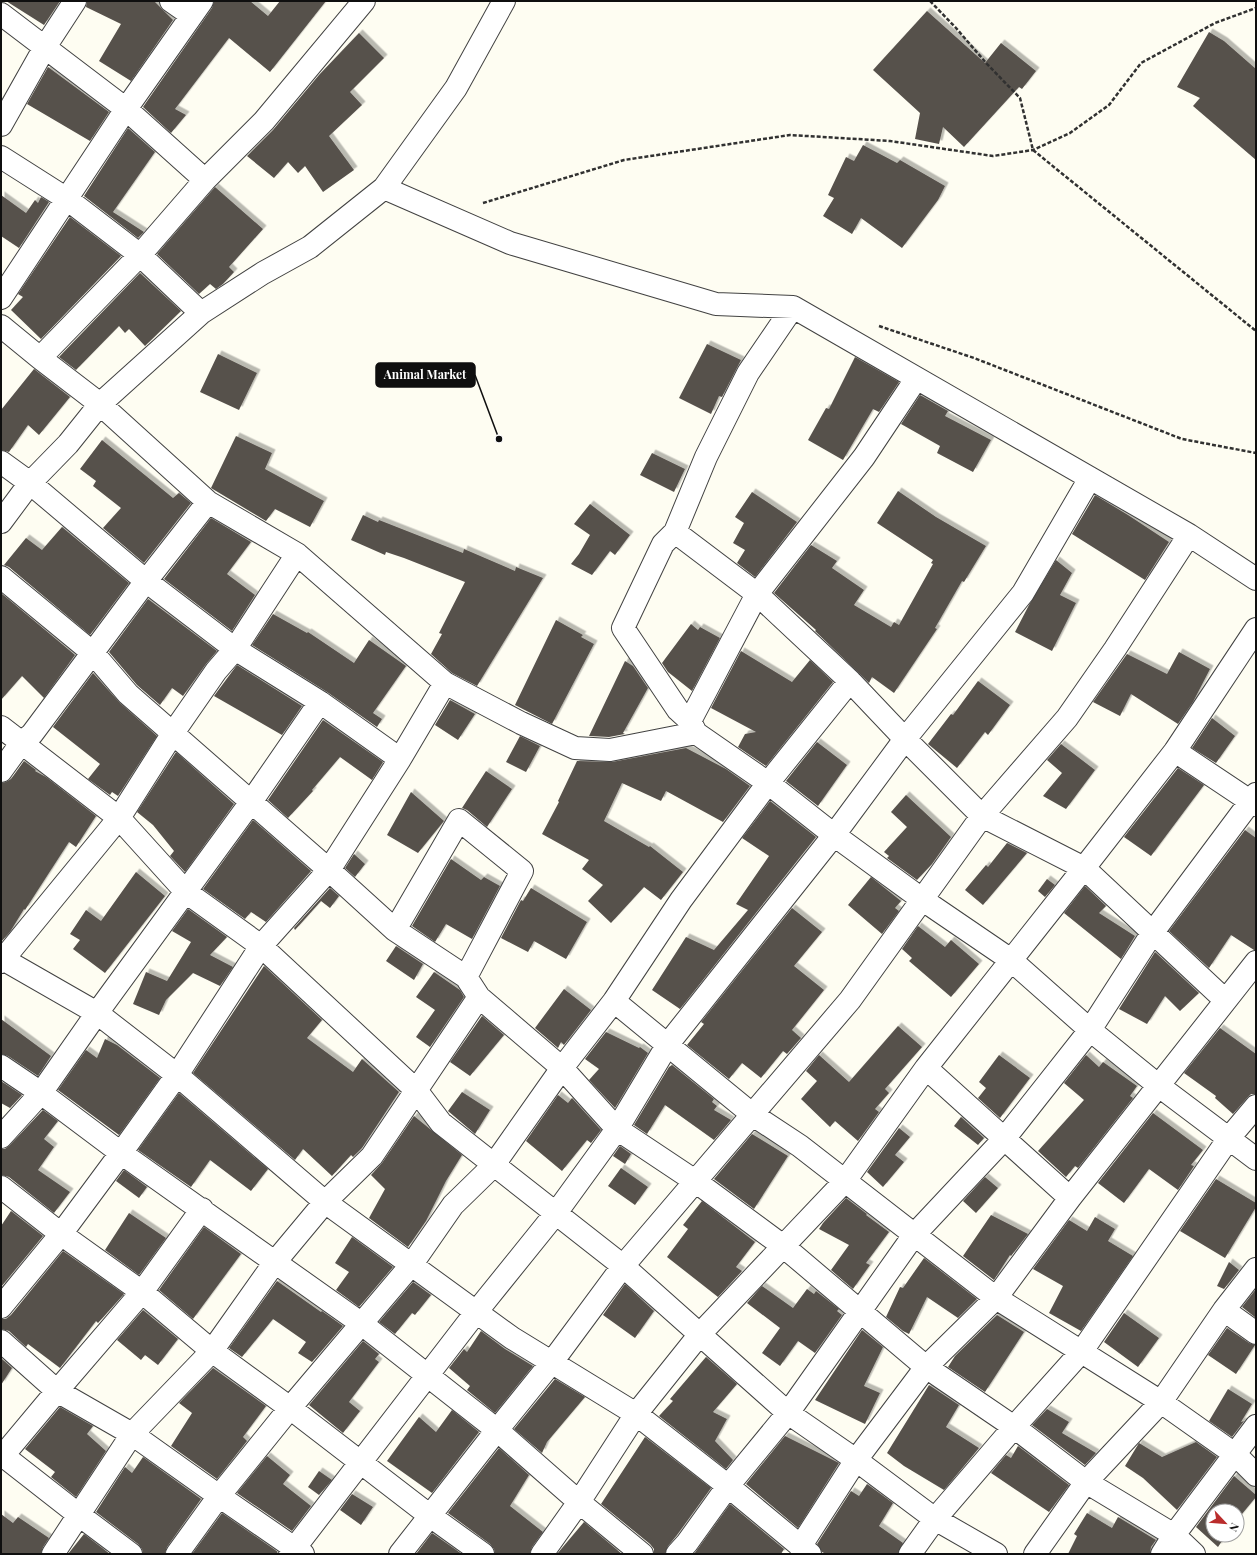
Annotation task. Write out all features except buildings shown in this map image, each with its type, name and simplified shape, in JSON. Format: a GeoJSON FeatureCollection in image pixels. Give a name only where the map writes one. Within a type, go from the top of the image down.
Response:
{"type":"FeatureCollection","features":[{"type":"Feature","properties":{"kind":"street"},"geometry":{"type":"LineString","coordinates":[[1,125],[45,47],[75,1]]}},
{"type":"Feature","properties":{"kind":"street"},"geometry":{"type":"LineString","coordinates":[[1,298],[126,109],[196,8],[172,1]]}},
{"type":"Feature","properties":{"kind":"street"},"geometry":{"type":"LineString","coordinates":[[1,522],[30,483],[68,444],[100,404],[202,313],[264,272],[310,247],[384,188],[456,88],[504,1]]}},
{"type":"Feature","properties":{"kind":"street"},"geometry":{"type":"LineString","coordinates":[[40,358],[140,255],[205,180],[264,121],[360,3]]}},
{"type":"Feature","properties":{"kind":"street"},"geometry":{"type":"LineString","coordinates":[[1,14],[126,109],[205,180]]}},
{"type":"Feature","properties":{"kind":"street"},"geometry":{"type":"LineString","coordinates":[[1,157],[67,199],[140,255],[202,313]]}},
{"type":"Feature","properties":{"kind":"street"},"geometry":{"type":"LineString","coordinates":[[384,188],[510,243],[716,304],[793,307],[1189,535],[1256,579]]}},
{"type":"Feature","properties":{"kind":"street"},"geometry":{"type":"LineString","coordinates":[[793,307],[748,373],[706,457],[675,532],[663,544],[623,628],[678,710],[693,727],[834,835],[923,900],[1012,960],[1090,1030],[1159,1086],[1256,1159]]}},
{"type":"Feature","properties":{"kind":"street"},"geometry":{"type":"LineString","coordinates":[[1,326],[100,404],[208,502],[297,554],[445,683],[521,723],[575,748],[610,750],[693,727],[758,594],[864,457],[916,378]]}},
{"type":"Feature","properties":{"kind":"street"},"geometry":{"type":"LineString","coordinates":[[1,462],[30,483],[146,582],[235,649],[320,702],[400,759]]}},
{"type":"Feature","properties":{"kind":"street"},"geometry":{"type":"LineString","coordinates":[[1,1341],[57,1391],[132,1434],[296,1552],[361,1463],[477,1311],[556,1213],[617,1129],[668,1044],[834,835],[905,739],[1023,593],[1090,478]]}},
{"type":"Feature","properties":{"kind":"street"},"geometry":{"type":"LineString","coordinates":[[1,770],[22,742],[32,734],[208,502]]}},
{"type":"Feature","properties":{"kind":"street"},"geometry":{"type":"LineString","coordinates":[[675,532],[758,594],[850,681],[905,739],[982,816],[1084,868],[1225,1000]]}},
{"type":"Feature","properties":{"kind":"street"},"geometry":{"type":"LineString","coordinates":[[400,1554],[496,1430],[552,1362],[623,1266],[850,1000],[982,816],[1067,718],[1115,649],[1189,535]]}},
{"type":"Feature","properties":{"kind":"street"},"geometry":{"type":"LineString","coordinates":[[297,554],[235,649],[216,671],[173,733],[119,818],[2,959],[97,1013],[177,1075],[325,1202],[477,1311],[512,1338],[636,1414],[728,1486],[805,1550],[856,1460],[926,1367],[996,1298],[1070,1198],[1256,962]]}},
{"type":"Feature","properties":{"kind":"street"},"geometry":{"type":"LineString","coordinates":[[1,577],[93,653],[128,694],[329,870],[395,930],[466,977],[479,997],[562,1068],[617,1129],[695,1181],[783,1246],[926,1367],[1014,1427],[1086,1482],[1174,1535],[1194,1554]]}},
{"type":"Feature","properties":{"kind":"street"},"geometry":{"type":"LineString","coordinates":[[542,1554],[579,1502],[636,1414],[700,1334],[845,1181],[926,1068],[1175,751],[1256,629]]}},
{"type":"Feature","properties":{"kind":"street"},"geometry":{"type":"LineString","coordinates":[[177,1554],[219,1496],[290,1408],[412,1264],[453,1204],[493,1166],[562,1068],[614,1001],[681,900],[768,783],[850,681]]}},
{"type":"Feature","properties":{"kind":"street"},"geometry":{"type":"LineString","coordinates":[[1,1307],[61,1234],[121,1153],[177,1075],[261,946],[329,870],[400,759],[445,683]]}},
{"type":"Feature","properties":{"kind":"street"},"geometry":{"type":"LineString","coordinates":[[1,1137],[42,1093],[97,1013],[251,802],[320,702]]}},
{"type":"Feature","properties":{"kind":"street"},"geometry":{"type":"LineString","coordinates":[[1,727],[119,818],[186,892],[261,946],[416,1090],[441,1123],[493,1166],[623,1266],[788,1413],[856,1460],[935,1519],[996,1554]]}},
{"type":"Feature","properties":{"kind":"street"},"geometry":{"type":"LineString","coordinates":[[677,1554],[687,1543],[728,1486],[788,1413],[914,1235],[1004,1139],[1090,1030],[1153,932],[1255,800],[1175,751]]}},
{"type":"Feature","properties":{"kind":"street"},"geometry":{"type":"LineString","coordinates":[[395,930],[459,820],[522,871],[466,977]]}},
{"type":"Feature","properties":{"kind":"street"},"geometry":{"type":"LineString","coordinates":[[53,1554],[132,1434],[212,1350],[275,1262],[325,1202],[372,1156],[479,997]]}},
{"type":"Feature","properties":{"kind":"street"},"geometry":{"type":"LineString","coordinates":[[614,1001],[753,1114],[800,1146],[996,1298],[1161,1402],[1236,1455],[1256,1474]]}},
{"type":"Feature","properties":{"kind":"street"},"geometry":{"type":"LineString","coordinates":[[1,1066],[42,1093],[121,1153],[202,1209],[362,1324],[496,1430],[642,1554]]}},
{"type":"Feature","properties":{"kind":"street"},"geometry":{"type":"LineString","coordinates":[[926,1068],[1070,1198]]}},
{"type":"Feature","properties":{"kind":"street"},"geometry":{"type":"LineString","coordinates":[[910,1554],[935,1519],[1082,1351],[1229,1138],[1256,1106]]}},
{"type":"Feature","properties":{"kind":"street"},"geometry":{"type":"LineString","coordinates":[[1,1187],[61,1234],[142,1292],[212,1350],[483,1554]]}},
{"type":"Feature","properties":{"kind":"street"},"geometry":{"type":"LineString","coordinates":[[131,1554],[2,1456],[142,1292],[202,1209]]}},
{"type":"Feature","properties":{"kind":"street"},"geometry":{"type":"LineString","coordinates":[[1035,1554],[1086,1482],[1161,1402],[1224,1310],[1256,1269]]}},
{"type":"Feature","properties":{"kind":"street"},"geometry":{"type":"LineString","coordinates":[[1224,1310],[1256,1333]]}},
{"type":"Feature","properties":{"kind":"street"},"geometry":{"type":"LineString","coordinates":[[1162,1554],[1174,1535],[1236,1455],[1256,1426]]}},
{"type":"Feature","properties":{"kind":"path"},"geometry":{"type":"LineString","coordinates":[[930,1],[1020,98],[1032,150],[1256,331]]}},
{"type":"Feature","properties":{"kind":"path"},"geometry":{"type":"LineString","coordinates":[[482,203],[624,160],[790,135],[890,141],[993,156],[1032,150],[1070,133],[1108,105],[1142,63],[1215,23],[1256,8]]}},
{"type":"Feature","properties":{"kind":"path"},"geometry":{"type":"LineString","coordinates":[[878,325],[974,358],[1182,439],[1256,453]]}},
{"type":"Feature","properties":{"kind":"place","name":"Animal Market"},"geometry":{"type":"Point","coordinates":[499,439]}}]}
